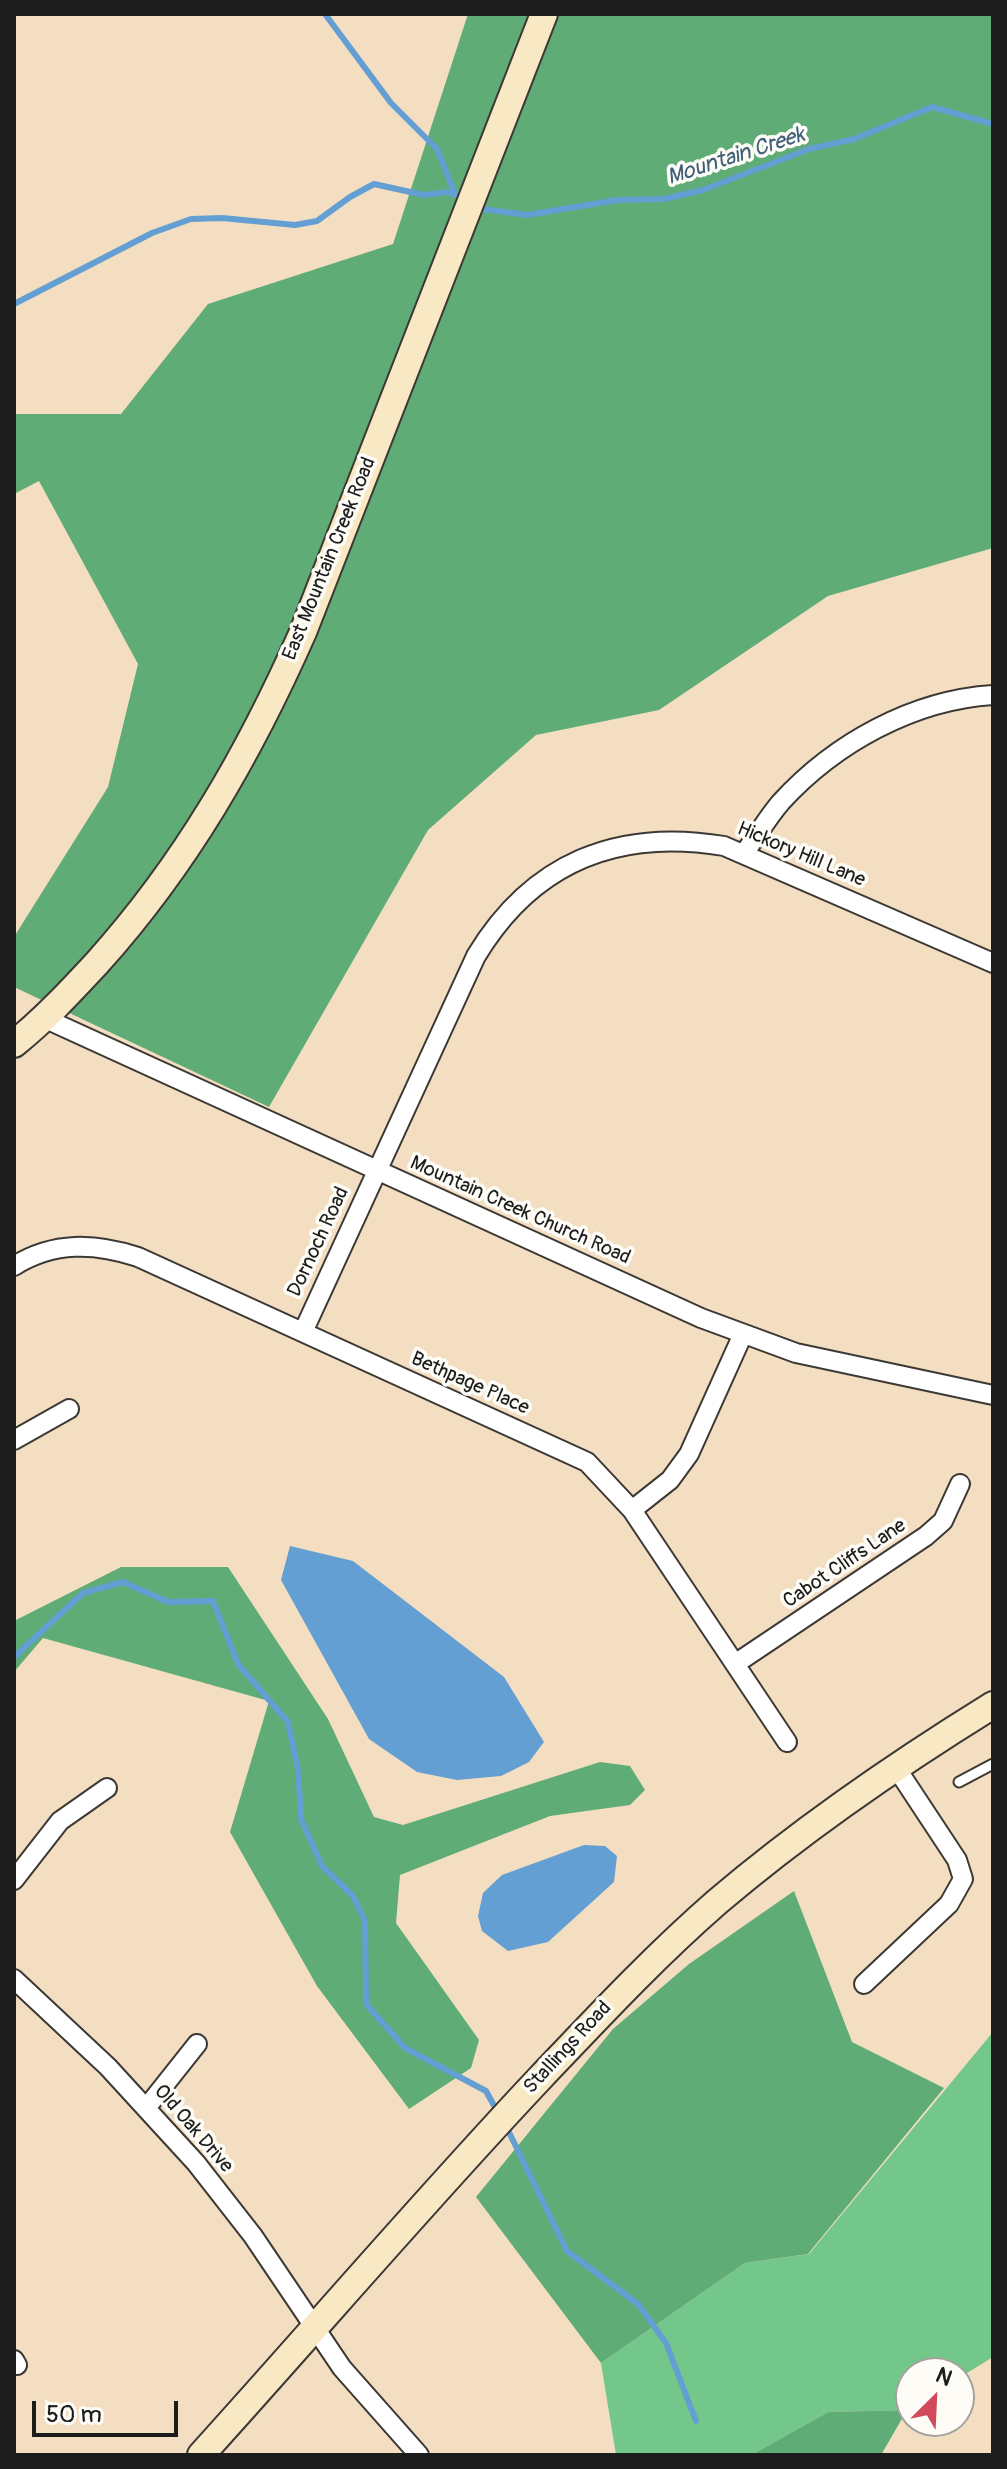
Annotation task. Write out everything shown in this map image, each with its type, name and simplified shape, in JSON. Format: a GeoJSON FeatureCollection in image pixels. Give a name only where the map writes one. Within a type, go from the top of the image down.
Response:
{"type":"FeatureCollection","features":[{"type":"Feature","properties":{"kind":"main road","name":"East Mountain Creek Road"},"geometry":{"type":"LineString","coordinates":[[14,1044],[46,1019],[129,927],[175,868],[222,796],[268,711],[303,632],[544,14]]}},
{"type":"Feature","properties":{"kind":"main road","name":"Stallings Road"},"geometry":{"type":"LineString","coordinates":[[201,2455],[458,2165],[626,1987],[717,1902],[817,1822],[895,1766],[993,1705]]}},
{"type":"Feature","properties":{"kind":"street"},"geometry":{"type":"LineString","coordinates":[[745,852],[781,802],[841,750],[875,728],[919,710],[993,695]]}},
{"type":"Feature","properties":{"kind":"street","name":"Hickory Hill Lane"},"geometry":{"type":"LineString","coordinates":[[376,1170],[476,956],[522,897],[566,865],[617,846],[643,841],[696,841],[745,852],[993,963]]}},
{"type":"Feature","properties":{"kind":"street","name":"Mountain Creek Church Road"},"geometry":{"type":"LineString","coordinates":[[46,1019],[743,1334],[796,1353],[993,1395]]}},
{"type":"Feature","properties":{"kind":"street","name":"Dornoch Road"},"geometry":{"type":"LineString","coordinates":[[303,1332],[376,1170]]}},
{"type":"Feature","properties":{"kind":"street","name":"Bethpage Place"},"geometry":{"type":"LineString","coordinates":[[14,1266],[27,1258],[77,1245],[108,1247],[138,1257],[569,1453],[606,1479],[632,1510],[787,1742]]}},
{"type":"Feature","properties":{"kind":"street"},"geometry":{"type":"LineString","coordinates":[[632,1510],[670,1480],[685,1461],[743,1334]]}},
{"type":"Feature","properties":{"kind":"street"},"geometry":{"type":"LineString","coordinates":[[14,1440],[69,1409]]}},
{"type":"Feature","properties":{"kind":"street","name":"Cabot Cliffs Lane"},"geometry":{"type":"LineString","coordinates":[[735,1664],[926,1536],[943,1521],[960,1484]]}},
{"type":"Feature","properties":{"kind":"street"},"geometry":{"type":"LineString","coordinates":[[864,1984],[949,1904],[963,1879],[957,1860],[895,1766]]}},
{"type":"Feature","properties":{"kind":"street"},"geometry":{"type":"LineString","coordinates":[[14,1880],[60,1821],[107,1788]]}},
{"type":"Feature","properties":{"kind":"street","name":"Old Oak Drive"},"geometry":{"type":"LineString","coordinates":[[14,1979],[147,2107],[253,2236],[342,2368],[419,2455]]}},
{"type":"Feature","properties":{"kind":"street"},"geometry":{"type":"LineString","coordinates":[[147,2107],[197,2044]]}},
{"type":"Feature","properties":{"kind":"lane"},"geometry":{"type":"LineString","coordinates":[[959,1782],[993,1764]]}},
{"type":"Feature","properties":{"kind":"green space"},"geometry":{"type":"Polygon","coordinates":[[[468,14],[993,14],[993,548],[828,596],[659,710],[536,735],[428,830],[269,1107],[14,987],[14,937],[108,787],[138,664],[39,481],[14,494],[14,414],[121,414],[208,304],[393,244],[468,14]]]}},
{"type":"Feature","properties":{"kind":"green space"},"geometry":{"type":"Polygon","coordinates":[[[121,1567],[228,1567],[328,1719],[374,1817],[403,1825],[600,1762],[630,1766],[645,1790],[630,1805],[550,1816],[400,1875],[396,1923],[479,2040],[471,2068],[409,2109],[317,1986],[230,1832],[269,1701],[43,1638],[14,1672],[14,1621],[121,1567]]]}},
{"type":"Feature","properties":{"kind":"green space"},"geometry":{"type":"Polygon","coordinates":[[[794,1891],[852,2042],[944,2088],[808,2254],[745,2263],[601,2363],[476,2197],[613,2029],[689,1964],[794,1891]]]}},
{"type":"Feature","properties":{"kind":"green space"},"geometry":{"type":"Polygon","coordinates":[[[993,2032],[993,2357],[975,2368],[975,2357],[895,2357],[895,2410],[828,2412],[751,2455],[616,2455],[601,2363],[745,2263],[809,2254],[993,2032]]]}},
{"type":"Feature","properties":{"kind":"green space"},"geometry":{"type":"Polygon","coordinates":[[[895,2410],[895,2431],[881,2455],[751,2455],[828,2412],[895,2410]]]}},
{"type":"Feature","properties":{"kind":"water"},"geometry":{"type":"Polygon","coordinates":[[[290,1546],[353,1561],[504,1677],[544,1742],[529,1762],[501,1776],[457,1780],[417,1772],[369,1739],[281,1580],[290,1546]]]}},
{"type":"Feature","properties":{"kind":"water"},"geometry":{"type":"Polygon","coordinates":[[[584,1845],[605,1846],[617,1856],[614,1882],[548,1942],[508,1951],[482,1931],[478,1916],[483,1893],[502,1875],[584,1845]]]}},
{"type":"Feature","properties":{"kind":"waterway","name":"Mountain Creek"},"geometry":{"type":"LineString","coordinates":[[325,14],[391,103],[437,149],[455,194]]}},
{"type":"Feature","properties":{"kind":"waterway","name":"Mountain Creek"},"geometry":{"type":"LineString","coordinates":[[482,209],[527,215],[617,200],[664,199],[703,190],[809,149],[854,139],[932,107],[993,124]]}},
{"type":"Feature","properties":{"kind":"waterway"},"geometry":{"type":"LineString","coordinates":[[14,304],[152,233],[191,219],[222,218],[295,225],[317,221],[374,184],[424,195],[447,192],[456,195]]}},
{"type":"Feature","properties":{"kind":"waterway"},"geometry":{"type":"LineString","coordinates":[[14,1657],[83,1593],[123,1582],[168,1602],[213,1601],[238,1664],[288,1722],[298,1770],[301,1819],[322,1866],[353,1896],[365,1921],[366,2004],[405,2048],[486,2091],[497,2111]]}},
{"type":"Feature","properties":{"kind":"waterway"},"geometry":{"type":"LineString","coordinates":[[505,2124],[567,2251],[638,2304],[666,2343],[696,2421]]}}]}
